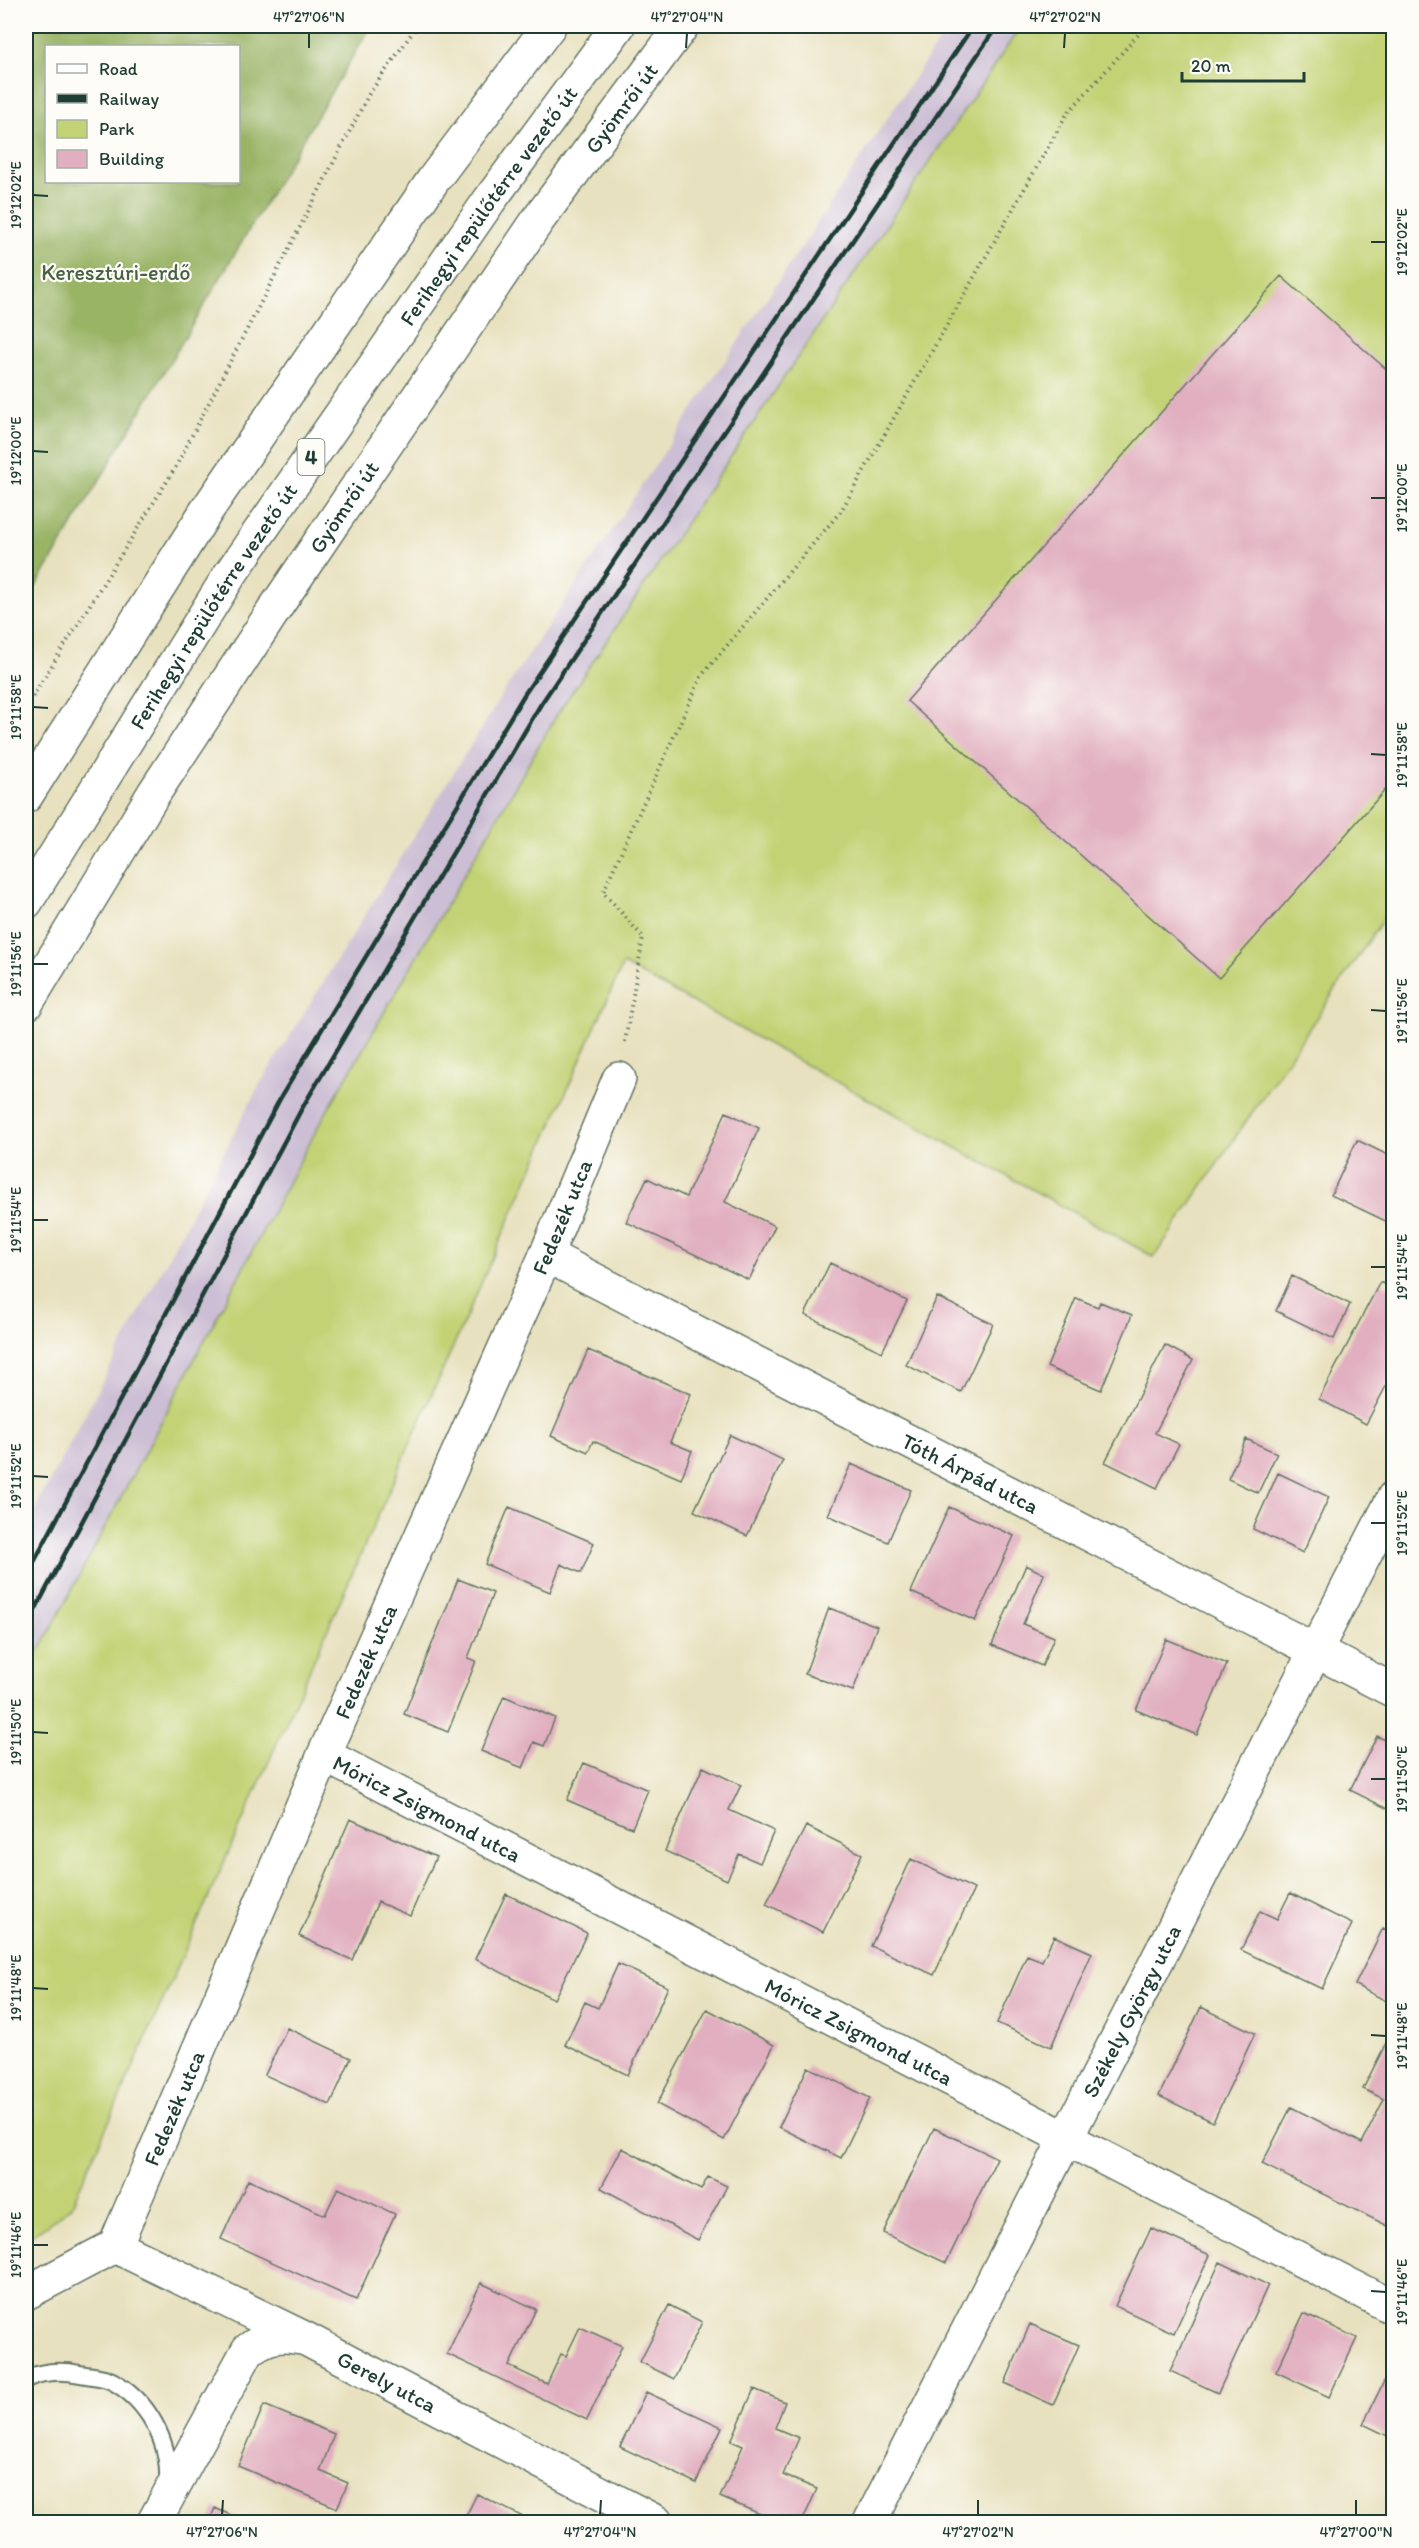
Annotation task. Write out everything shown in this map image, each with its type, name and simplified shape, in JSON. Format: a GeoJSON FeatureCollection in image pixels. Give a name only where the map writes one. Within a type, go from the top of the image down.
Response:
{"type":"FeatureCollection","features":[{"type":"Feature","properties":{"kind":"street"},"geometry":{"type":"LineString","coordinates":[[26,796],[220,491],[434,179],[549,26]]}},
{"type":"Feature","properties":{"kind":"street","name":"Ferihegyi repülőtérre vezető út"},"geometry":{"type":"LineString","coordinates":[[26,902],[229,576],[489,201],[618,26]]}},
{"type":"Feature","properties":{"kind":"street","name":"Gyömrői út"},"geometry":{"type":"LineString","coordinates":[[26,1004],[154,794],[287,592],[538,220],[682,26]]}},
{"type":"Feature","properties":{"kind":"street","name":"Fedezék utca"},"geometry":{"type":"LineString","coordinates":[[115,2246],[324,1755],[546,1254],[619,1079]]}},
{"type":"Feature","properties":{"kind":"street","name":"Tóth Árpád utca"},"geometry":{"type":"LineString","coordinates":[[546,1254],[1394,1691]]}},
{"type":"Feature","properties":{"kind":"street","name":"Székely György utca"},"geometry":{"type":"LineString","coordinates":[[870,2523],[1394,1497]]}},
{"type":"Feature","properties":{"kind":"street","name":"Móricz Zsigmond utca"},"geometry":{"type":"LineString","coordinates":[[324,1755],[1394,2308]]}},
{"type":"Feature","properties":{"kind":"street"},"geometry":{"type":"LineString","coordinates":[[26,2293],[115,2246]]}},
{"type":"Feature","properties":{"kind":"street","name":"Gerely utca"},"geometry":{"type":"LineString","coordinates":[[115,2246],[306,2339],[656,2523]]}},
{"type":"Feature","properties":{"kind":"street"},"geometry":{"type":"LineString","coordinates":[[161,2510],[248,2350],[263,2339],[278,2335],[306,2339]]}},
{"type":"Feature","properties":{"kind":"lane"},"geometry":{"type":"LineString","coordinates":[[26,2379],[39,2373],[69,2372],[111,2380],[139,2402],[160,2435],[169,2460],[161,2510]]}},
{"type":"Feature","properties":{"kind":"path"},"geometry":{"type":"LineString","coordinates":[[26,707],[174,470],[369,94],[417,26]]}},
{"type":"Feature","properties":{"kind":"path"},"geometry":{"type":"LineString","coordinates":[[619,1079],[643,937],[603,892],[702,675],[841,511],[1067,114],[1146,26]]}},
{"type":"Feature","properties":{"kind":"shaded area"},"geometry":{"type":"Polygon","coordinates":[[[949,26],[1021,26],[558,713],[320,1123],[26,1676],[26,1526],[260,1084],[507,687],[949,26]]]}},
{"type":"Feature","properties":{"kind":"green space","name":"Keresztúri-erdő"},"geometry":{"type":"Polygon","coordinates":[[[26,26],[371,26],[26,603],[26,26]]]}},
{"type":"Feature","properties":{"kind":"green space"},"geometry":{"type":"Polygon","coordinates":[[[1021,26],[1393,26],[1393,905],[1154,1257],[623,964],[71,2207],[26,2240],[26,1676],[320,1123],[558,713],[1021,26]]]}},
{"type":"Feature","properties":{"kind":"building"},"geometry":{"type":"Polygon","coordinates":[[[1281,276],[1394,376],[1394,780],[1219,978],[907,701],[1281,276]]]}},
{"type":"Feature","properties":{"kind":"building"},"geometry":{"type":"Polygon","coordinates":[[[726,1112],[759,1128],[725,1202],[775,1226],[749,1280],[626,1222],[647,1178],[686,1197],[726,1112]]]}},
{"type":"Feature","properties":{"kind":"building"},"geometry":{"type":"Polygon","coordinates":[[[1357,1140],[1394,1158],[1394,1225],[1331,1195],[1357,1140]]]}},
{"type":"Feature","properties":{"kind":"building"},"geometry":{"type":"Polygon","coordinates":[[[830,1263],[907,1301],[882,1352],[805,1315],[830,1263]]]}},
{"type":"Feature","properties":{"kind":"building"},"geometry":{"type":"Polygon","coordinates":[[[1292,1276],[1350,1304],[1334,1339],[1276,1311],[1292,1276]]]}},
{"type":"Feature","properties":{"kind":"building"},"geometry":{"type":"Polygon","coordinates":[[[1380,1282],[1394,1289],[1394,1371],[1366,1424],[1319,1399],[1380,1282]]]}},
{"type":"Feature","properties":{"kind":"building"},"geometry":{"type":"Polygon","coordinates":[[[937,1297],[993,1324],[961,1392],[906,1365],[937,1297]]]}},
{"type":"Feature","properties":{"kind":"building"},"geometry":{"type":"Polygon","coordinates":[[[1076,1298],[1098,1307],[1100,1302],[1132,1315],[1101,1390],[1047,1367],[1076,1298]]]}},
{"type":"Feature","properties":{"kind":"building"},"geometry":{"type":"Polygon","coordinates":[[[1165,1345],[1193,1360],[1155,1433],[1179,1444],[1157,1488],[1105,1462],[1165,1345]]]}},
{"type":"Feature","properties":{"kind":"building"},"geometry":{"type":"Polygon","coordinates":[[[588,1350],[691,1394],[670,1442],[692,1451],[681,1479],[593,1441],[588,1452],[551,1436],[588,1350]]]}},
{"type":"Feature","properties":{"kind":"building"},"geometry":{"type":"Polygon","coordinates":[[[730,1435],[783,1460],[747,1536],[694,1511],[730,1435]]]}},
{"type":"Feature","properties":{"kind":"building"},"geometry":{"type":"Polygon","coordinates":[[[1246,1439],[1277,1453],[1258,1493],[1228,1479],[1246,1439]]]}},
{"type":"Feature","properties":{"kind":"building"},"geometry":{"type":"Polygon","coordinates":[[[851,1464],[911,1490],[888,1542],[828,1515],[851,1464]]]}},
{"type":"Feature","properties":{"kind":"building"},"geometry":{"type":"Polygon","coordinates":[[[1278,1473],[1329,1497],[1303,1553],[1253,1529],[1278,1473]]]}},
{"type":"Feature","properties":{"kind":"building"},"geometry":{"type":"Polygon","coordinates":[[[509,1507],[594,1543],[581,1573],[561,1564],[550,1592],[485,1564],[509,1507]]]}},
{"type":"Feature","properties":{"kind":"building"},"geometry":{"type":"Polygon","coordinates":[[[949,1507],[1014,1536],[975,1621],[911,1592],[949,1507]]]}},
{"type":"Feature","properties":{"kind":"building"},"geometry":{"type":"Polygon","coordinates":[[[1026,1565],[1044,1574],[1023,1624],[1054,1637],[1042,1666],[992,1645],[1026,1565]]]}},
{"type":"Feature","properties":{"kind":"building"},"geometry":{"type":"Polygon","coordinates":[[[458,1579],[493,1593],[468,1658],[476,1661],[448,1732],[404,1714],[458,1579]]]}},
{"type":"Feature","properties":{"kind":"building"},"geometry":{"type":"Polygon","coordinates":[[[829,1608],[877,1626],[853,1691],[805,1674],[829,1608]]]}},
{"type":"Feature","properties":{"kind":"building"},"geometry":{"type":"Polygon","coordinates":[[[1166,1639],[1227,1664],[1197,1735],[1136,1710],[1166,1639]]]}},
{"type":"Feature","properties":{"kind":"building"},"geometry":{"type":"Polygon","coordinates":[[[504,1696],[555,1718],[544,1746],[534,1742],[523,1768],[481,1751],[504,1696]]]}},
{"type":"Feature","properties":{"kind":"building"},"geometry":{"type":"Polygon","coordinates":[[[1377,1736],[1394,1745],[1394,1812],[1350,1790],[1377,1736]]]}},
{"type":"Feature","properties":{"kind":"building"},"geometry":{"type":"Polygon","coordinates":[[[584,1763],[648,1790],[632,1828],[567,1800],[584,1763]]]}},
{"type":"Feature","properties":{"kind":"building"},"geometry":{"type":"Polygon","coordinates":[[[703,1767],[741,1785],[729,1810],[774,1831],[760,1863],[739,1854],[727,1880],[665,1851],[703,1767]]]}},
{"type":"Feature","properties":{"kind":"building"},"geometry":{"type":"Polygon","coordinates":[[[350,1819],[436,1857],[410,1916],[378,1902],[352,1960],[299,1936],[350,1819]]]}},
{"type":"Feature","properties":{"kind":"building"},"geometry":{"type":"Polygon","coordinates":[[[806,1826],[862,1854],[823,1932],[766,1904],[806,1826]]]}},
{"type":"Feature","properties":{"kind":"building"},"geometry":{"type":"Polygon","coordinates":[[[911,1859],[974,1889],[934,1975],[871,1946],[911,1859]]]}},
{"type":"Feature","properties":{"kind":"building"},"geometry":{"type":"Polygon","coordinates":[[[1290,1893],[1352,1924],[1322,1989],[1241,1950],[1260,1911],[1277,1919],[1290,1893]]]}},
{"type":"Feature","properties":{"kind":"building"},"geometry":{"type":"Polygon","coordinates":[[[506,1894],[587,1933],[554,1999],[475,1959],[506,1894]]]}},
{"type":"Feature","properties":{"kind":"building"},"geometry":{"type":"Polygon","coordinates":[[[1383,1928],[1394,1934],[1394,2005],[1355,1985],[1383,1928]]]}},
{"type":"Feature","properties":{"kind":"building"},"geometry":{"type":"Polygon","coordinates":[[[1054,1936],[1092,1953],[1051,2047],[997,2023],[1027,1955],[1042,1961],[1054,1936]]]}},
{"type":"Feature","properties":{"kind":"building"},"geometry":{"type":"Polygon","coordinates":[[[618,1964],[668,1987],[628,2075],[565,2045],[585,2002],[598,2008],[618,1964]]]}},
{"type":"Feature","properties":{"kind":"building"},"geometry":{"type":"Polygon","coordinates":[[[1201,2007],[1255,2033],[1213,2122],[1159,2096],[1201,2007]]]}},
{"type":"Feature","properties":{"kind":"building"},"geometry":{"type":"Polygon","coordinates":[[[707,2009],[774,2045],[724,2140],[657,2104],[707,2009]]]}},
{"type":"Feature","properties":{"kind":"building"},"geometry":{"type":"Polygon","coordinates":[[[1394,2027],[1394,2229],[1262,2164],[1291,2107],[1362,2143],[1384,2099],[1363,2089],[1394,2027]]]}},
{"type":"Feature","properties":{"kind":"building"},"geometry":{"type":"Polygon","coordinates":[[[287,2028],[351,2058],[330,2105],[265,2075],[287,2028]]]}},
{"type":"Feature","properties":{"kind":"building"},"geometry":{"type":"Polygon","coordinates":[[[808,2067],[870,2098],[841,2158],[779,2127],[808,2067]]]}},
{"type":"Feature","properties":{"kind":"building"},"geometry":{"type":"Polygon","coordinates":[[[934,2128],[997,2158],[946,2263],[883,2233],[934,2128]]]}},
{"type":"Feature","properties":{"kind":"building"},"geometry":{"type":"Polygon","coordinates":[[[622,2148],[701,2190],[708,2177],[727,2186],[698,2240],[601,2188],[622,2148]]]}},
{"type":"Feature","properties":{"kind":"building"},"geometry":{"type":"Polygon","coordinates":[[[248,2180],[325,2215],[338,2188],[395,2214],[356,2300],[221,2239],[248,2180]]]}},
{"type":"Feature","properties":{"kind":"building"},"geometry":{"type":"Polygon","coordinates":[[[1151,2228],[1210,2255],[1174,2333],[1115,2306],[1151,2228]]]}},
{"type":"Feature","properties":{"kind":"building"},"geometry":{"type":"Polygon","coordinates":[[[1220,2262],[1268,2285],[1218,2393],[1170,2371],[1220,2262]]]}},
{"type":"Feature","properties":{"kind":"building"},"geometry":{"type":"Polygon","coordinates":[[[481,2283],[536,2309],[509,2366],[547,2384],[561,2354],[566,2356],[580,2327],[622,2346],[587,2420],[447,2354],[481,2283]]]}},
{"type":"Feature","properties":{"kind":"building"},"geometry":{"type":"Polygon","coordinates":[[[669,2305],[702,2322],[674,2379],[640,2362],[669,2305]]]}},
{"type":"Feature","properties":{"kind":"building"},"geometry":{"type":"Polygon","coordinates":[[[1304,2313],[1357,2338],[1329,2397],[1276,2372],[1304,2313]]]}},
{"type":"Feature","properties":{"kind":"building"},"geometry":{"type":"Polygon","coordinates":[[[1030,2324],[1079,2345],[1053,2405],[1005,2383],[1030,2324]]]}},
{"type":"Feature","properties":{"kind":"building"},"geometry":{"type":"Polygon","coordinates":[[[1394,2361],[1394,2439],[1363,2424],[1394,2361]]]}},
{"type":"Feature","properties":{"kind":"building"},"geometry":{"type":"Polygon","coordinates":[[[754,2389],[785,2402],[775,2428],[799,2438],[783,2475],[817,2489],[802,2522],[779,2522],[720,2497],[743,2446],[731,2441],[754,2389]]]}},
{"type":"Feature","properties":{"kind":"building"},"geometry":{"type":"Polygon","coordinates":[[[646,2392],[722,2427],[696,2483],[620,2447],[646,2392]]]}},
{"type":"Feature","properties":{"kind":"building"},"geometry":{"type":"Polygon","coordinates":[[[264,2405],[334,2434],[320,2471],[348,2483],[337,2508],[238,2466],[264,2405]]]}},
{"type":"Feature","properties":{"kind":"building"},"geometry":{"type":"Polygon","coordinates":[[[477,2494],[533,2522],[463,2522],[477,2494]]]}},
{"type":"Feature","properties":{"kind":"building"},"geometry":{"type":"Polygon","coordinates":[[[215,2508],[246,2522],[209,2522],[215,2508]]]}},
{"type":"Feature","properties":{"kind":"building"},"geometry":{"type":"Polygon","coordinates":[[[932,2516],[946,2522],[929,2522],[932,2516]]]}},
{"type":"Feature","properties":{"kind":"railway"},"geometry":{"type":"LineString","coordinates":[[26,1577],[281,1097],[524,695],[973,26]]}},
{"type":"Feature","properties":{"kind":"railway"},"geometry":{"type":"LineString","coordinates":[[26,1627],[301,1110],[541,704],[997,26]]}}]}
